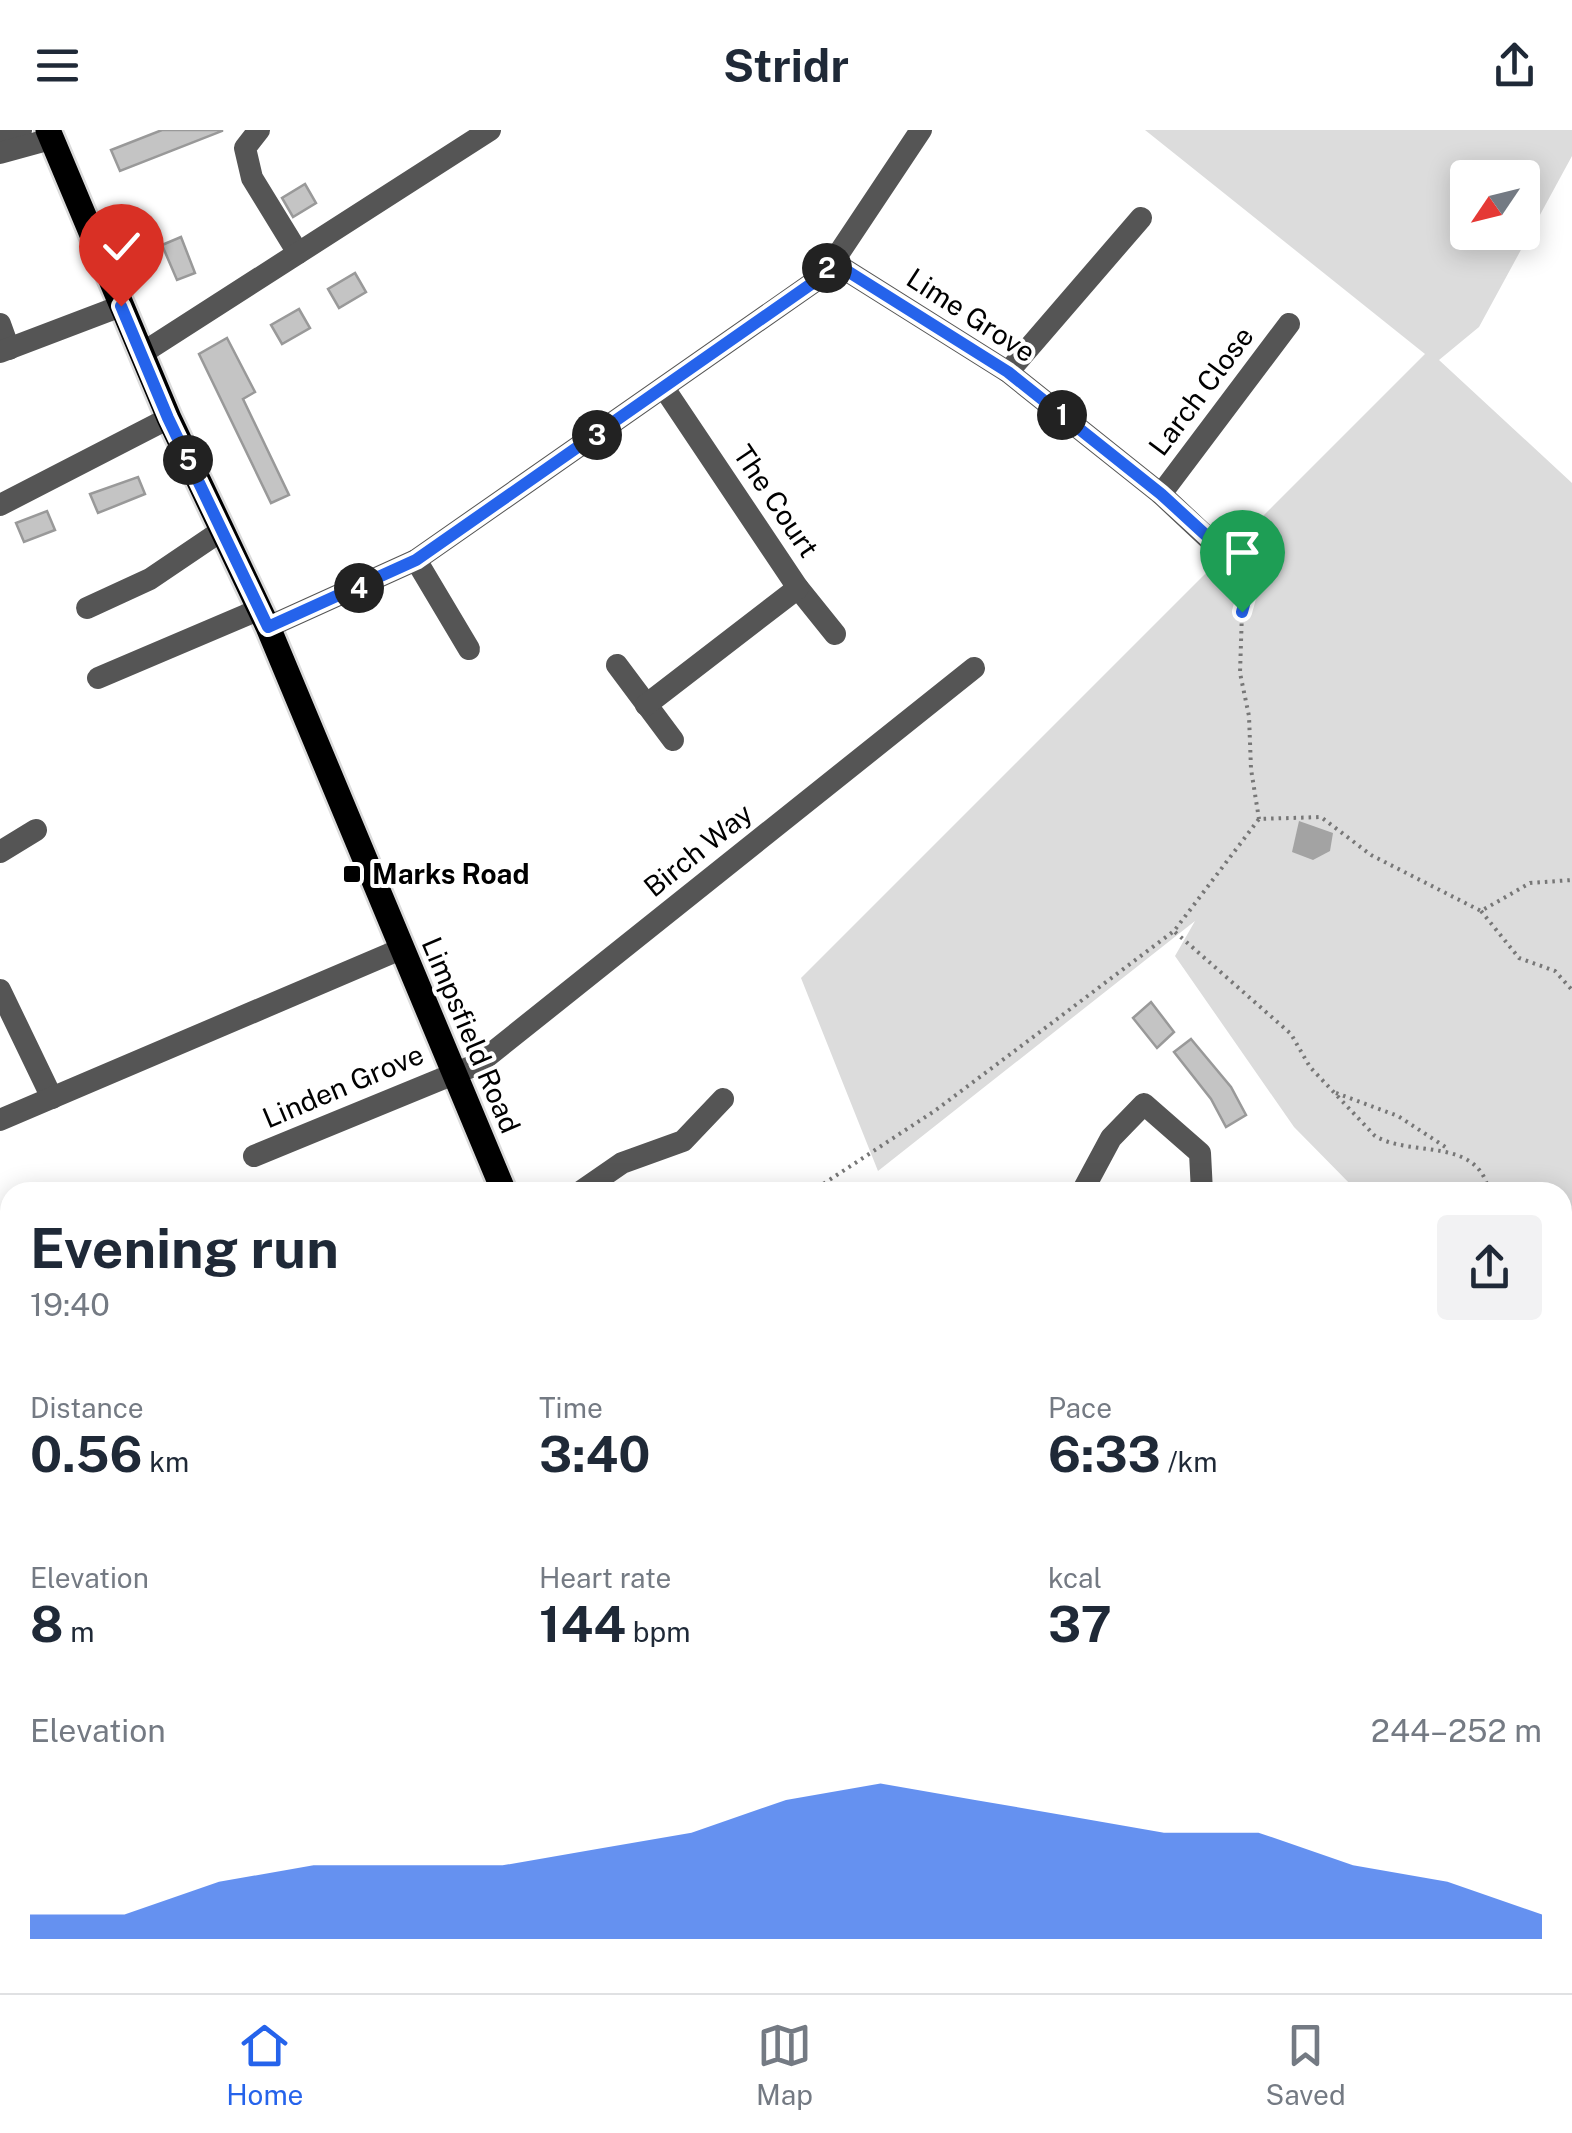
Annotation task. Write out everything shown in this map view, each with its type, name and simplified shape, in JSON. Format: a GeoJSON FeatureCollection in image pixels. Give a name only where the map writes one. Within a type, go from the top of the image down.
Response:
{"type":"FeatureCollection","features":[{"type":"Feature","properties":{"kind":"main road","name":"Limpsfield Road"},"geometry":{"type":"LineString","coordinates":[[50,134],[168,418],[264,618],[500,1182]]}},
{"type":"Feature","properties":{"kind":"street"},"geometry":{"type":"LineString","coordinates":[[0,142],[21,130]]}},
{"type":"Feature","properties":{"kind":"street"},"geometry":{"type":"LineString","coordinates":[[259,130],[245,148],[248,168],[298,253]]}},
{"type":"Feature","properties":{"kind":"street"},"geometry":{"type":"LineString","coordinates":[[141,354],[490,130]]}},
{"type":"Feature","properties":{"kind":"street"},"geometry":{"type":"LineString","coordinates":[[98,678],[416,560],[814,282],[833,262],[921,130]]}},
{"type":"Feature","properties":{"kind":"street"},"geometry":{"type":"LineString","coordinates":[[0,153],[50,134]]}},
{"type":"Feature","properties":{"kind":"street"},"geometry":{"type":"LineString","coordinates":[[1008,372],[1141,218]]}},
{"type":"Feature","properties":{"kind":"street","name":"Lime Grove"},"geometry":{"type":"LineString","coordinates":[[833,262],[1008,372],[1161,494],[1210,540]]}},
{"type":"Feature","properties":{"kind":"street"},"geometry":{"type":"LineString","coordinates":[[0,324],[5,350],[121,306]]}},
{"type":"Feature","properties":{"kind":"street","name":"Larch Close"},"geometry":{"type":"LineString","coordinates":[[1161,494],[1289,324]]}},
{"type":"Feature","properties":{"kind":"street","name":"The Court"},"geometry":{"type":"LineString","coordinates":[[646,704],[798,588],[664,388]]}},
{"type":"Feature","properties":{"kind":"street"},"geometry":{"type":"LineString","coordinates":[[0,505],[168,418]]}},
{"type":"Feature","properties":{"kind":"street"},"geometry":{"type":"LineString","coordinates":[[88,608],[150,579],[221,531]]}},
{"type":"Feature","properties":{"kind":"street"},"geometry":{"type":"LineString","coordinates":[[416,560],[468,648]]}},
{"type":"Feature","properties":{"kind":"street"},"geometry":{"type":"LineString","coordinates":[[798,588],[835,634]]}},
{"type":"Feature","properties":{"kind":"street"},"geometry":{"type":"LineString","coordinates":[[617,666],[673,740]]}},
{"type":"Feature","properties":{"kind":"street","name":"Birch Way"},"geometry":{"type":"LineString","coordinates":[[456,1071],[478,1064],[974,668]]}},
{"type":"Feature","properties":{"kind":"street"},"geometry":{"type":"LineString","coordinates":[[0,852],[36,830]]}},
{"type":"Feature","properties":{"kind":"street"},"geometry":{"type":"LineString","coordinates":[[0,1120],[401,949]]}},
{"type":"Feature","properties":{"kind":"street"},"geometry":{"type":"LineString","coordinates":[[0,990],[52,1098]]}},
{"type":"Feature","properties":{"kind":"street","name":"Linden Grove"},"geometry":{"type":"LineString","coordinates":[[254,1156],[456,1071]]}},
{"type":"Feature","properties":{"kind":"street"},"geometry":{"type":"LineString","coordinates":[[594,1182],[622,1163],[684,1141],[723,1099]]}},
{"type":"Feature","properties":{"kind":"street"},"geometry":{"type":"LineString","coordinates":[[1087,1182],[1111,1138],[1144,1104],[1200,1153],[1201,1182]]}},
{"type":"Feature","properties":{"kind":"path"},"geometry":{"type":"LineString","coordinates":[[826,1182],[936,1110],[1174,931],[1259,818],[1250,769],[1250,716],[1240,673],[1240,631],[1251,579],[1210,540]]}},
{"type":"Feature","properties":{"kind":"path"},"geometry":{"type":"LineString","coordinates":[[1259,818],[1321,817],[1371,855],[1482,911],[1519,958],[1555,971],[1572,990]]}},
{"type":"Feature","properties":{"kind":"path"},"geometry":{"type":"LineString","coordinates":[[1482,911],[1530,883],[1572,880]]}},
{"type":"Feature","properties":{"kind":"path"},"geometry":{"type":"LineString","coordinates":[[1174,931],[1291,1034],[1310,1068],[1388,1144],[1451,1150]]}},
{"type":"Feature","properties":{"kind":"path"},"geometry":{"type":"LineString","coordinates":[[1334,1092],[1398,1116],[1478,1168],[1484,1182]]}},
{"type":"Feature","properties":{"kind":"shaded area"},"geometry":{"type":"Polygon","coordinates":[[[1145,130],[1572,130],[1572,156],[1540,215],[1540,160],[1450,160],[1450,250],[1521,250],[1479,327],[1439,360],[1572,483],[1572,1182],[1348,1182],[1294,1127],[1175,956],[1195,921],[878,1171],[801,978],[1425,354],[1145,130]]]}},
{"type":"Feature","properties":{"kind":"shaded area"},"geometry":{"type":"Polygon","coordinates":[[[1299,821],[1333,833],[1330,851],[1313,860],[1292,852],[1299,821]]]}},
{"type":"Feature","properties":{"kind":"building"},"geometry":{"type":"Polygon","coordinates":[[[162,130],[222,131],[120,171],[111,150],[162,130]]]}},
{"type":"Feature","properties":{"kind":"building"},"geometry":{"type":"Polygon","coordinates":[[[305,184],[316,203],[293,217],[282,198],[305,184]]]}},
{"type":"Feature","properties":{"kind":"building"},"geometry":{"type":"Polygon","coordinates":[[[181,237],[195,273],[177,280],[162,245],[181,237]]]}},
{"type":"Feature","properties":{"kind":"building"},"geometry":{"type":"Polygon","coordinates":[[[355,273],[366,292],[339,308],[328,289],[355,273]]]}},
{"type":"Feature","properties":{"kind":"building"},"geometry":{"type":"Polygon","coordinates":[[[299,309],[310,328],[282,344],[271,325],[299,309]]]}},
{"type":"Feature","properties":{"kind":"building"},"geometry":{"type":"Polygon","coordinates":[[[227,338],[255,392],[243,399],[289,495],[271,503],[199,354],[227,338]]]}},
{"type":"Feature","properties":{"kind":"building"},"geometry":{"type":"Polygon","coordinates":[[[138,477],[145,494],[98,513],[90,494],[138,477]]]}},
{"type":"Feature","properties":{"kind":"building"},"geometry":{"type":"Polygon","coordinates":[[[47,511],[55,530],[24,542],[16,523],[47,511]]]}},
{"type":"Feature","properties":{"kind":"building"},"geometry":{"type":"Polygon","coordinates":[[[1151,1002],[1174,1032],[1157,1048],[1133,1018],[1151,1002]]]}},
{"type":"Feature","properties":{"kind":"building"},"geometry":{"type":"Polygon","coordinates":[[[1191,1039],[1231,1087],[1246,1115],[1226,1127],[1211,1099],[1174,1052],[1191,1039]]]}},
{"type":"Feature","properties":{"kind":"place","name":"Marks Road"},"geometry":{"type":"Point","coordinates":[352,874]}},
{"type":"Feature","properties":{"kind":"route"},"geometry":{"type":"LineString","coordinates":[[121,306],[168,418],[268,627],[394,574],[416,560],[814,282],[833,262],[1008,372],[1161,494],[1251,579],[1242,612]]}}]}
